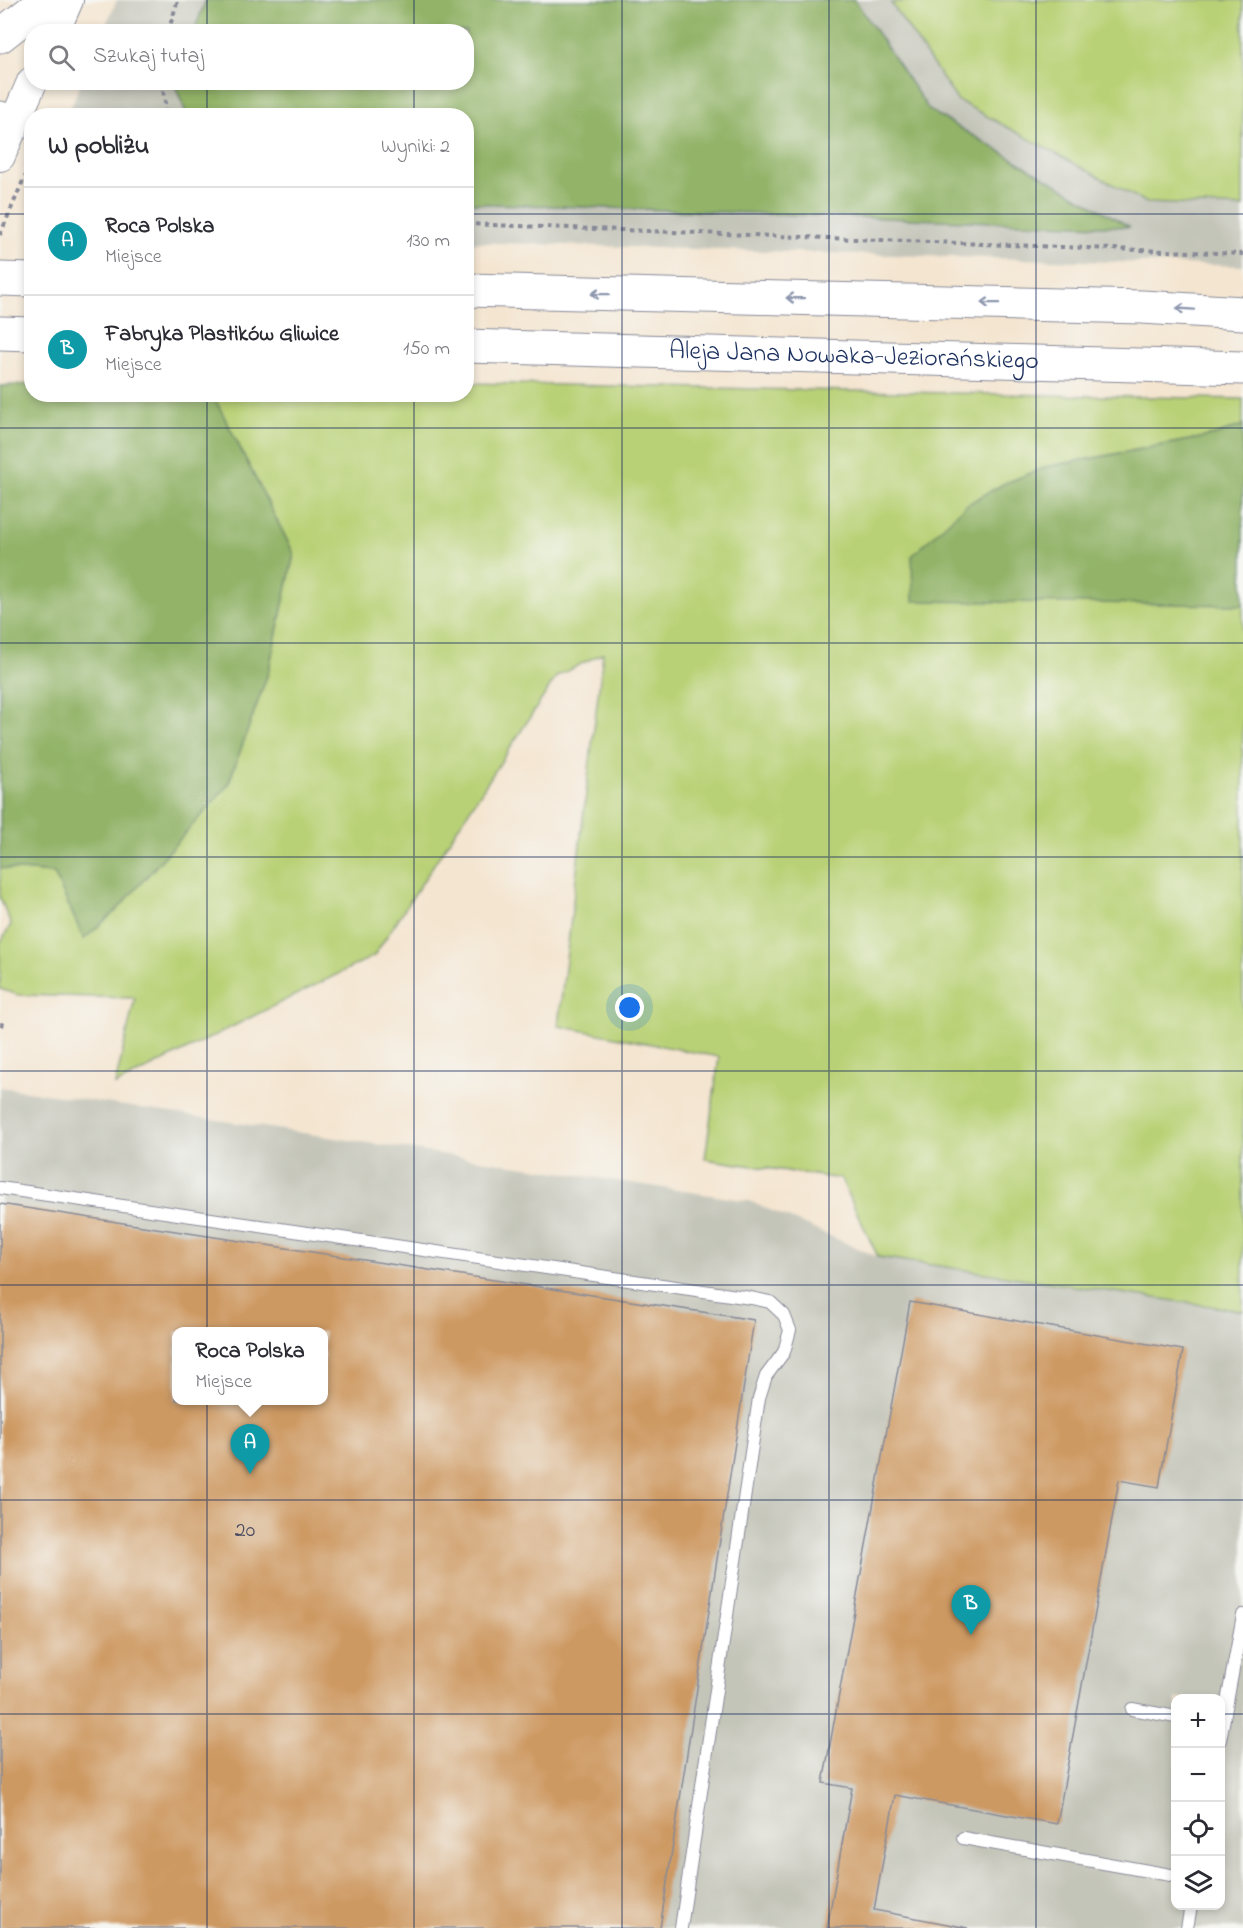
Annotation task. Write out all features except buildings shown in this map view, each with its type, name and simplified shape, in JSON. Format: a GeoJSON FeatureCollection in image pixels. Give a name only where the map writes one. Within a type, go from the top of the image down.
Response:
{"type":"FeatureCollection","features":[{"type":"Feature","properties":{"kind":"main road"},"geometry":{"type":"LineString","coordinates":[[0,36],[46,0]]}},
{"type":"Feature","properties":{"kind":"main road"},"geometry":{"type":"LineString","coordinates":[[0,279],[24,280]]}},
{"type":"Feature","properties":{"kind":"main road"},"geometry":{"type":"LineString","coordinates":[[474,290],[1142,307],[1243,313]]}},
{"type":"Feature","properties":{"kind":"main road"},"geometry":{"type":"LineString","coordinates":[[0,333],[24,334]]}},
{"type":"Feature","properties":{"kind":"main road","name":"Aleja Jana Nowaka-Jeziorańskiego"},"geometry":{"type":"LineString","coordinates":[[474,346],[1243,368]]}},
{"type":"Feature","properties":{"kind":"street"},"geometry":{"type":"LineString","coordinates":[[58,24],[68,0]]}},
{"type":"Feature","properties":{"kind":"street"},"geometry":{"type":"LineString","coordinates":[[3,134],[28,90]]}},
{"type":"Feature","properties":{"kind":"lane"},"geometry":{"type":"LineString","coordinates":[[0,1188],[751,1298],[770,1302],[784,1315],[790,1330],[784,1352],[766,1376],[759,1398],[681,1928]]}},
{"type":"Feature","properties":{"kind":"lane"},"geometry":{"type":"LineString","coordinates":[[1225,1709],[1243,1615]]}},
{"type":"Feature","properties":{"kind":"lane"},"geometry":{"type":"LineString","coordinates":[[1132,1709],[1171,1716]]}},
{"type":"Feature","properties":{"kind":"lane"},"geometry":{"type":"LineString","coordinates":[[963,1838],[1171,1875]]}},
{"type":"Feature","properties":{"kind":"lane"},"geometry":{"type":"LineString","coordinates":[[1187,1928],[1190,1910]]}},
{"type":"Feature","properties":{"kind":"path"},"geometry":{"type":"LineString","coordinates":[[170,24],[178,0]]}},
{"type":"Feature","properties":{"kind":"path"},"geometry":{"type":"LineString","coordinates":[[163,90],[166,108]]}},
{"type":"Feature","properties":{"kind":"path"},"geometry":{"type":"LineString","coordinates":[[0,235],[24,179]]}},
{"type":"Feature","properties":{"kind":"path"},"geometry":{"type":"LineString","coordinates":[[474,224],[1243,254]]}},
{"type":"Feature","properties":{"kind":"shaded area"},"geometry":{"type":"Polygon","coordinates":[[[117,0],[1243,0],[1243,266],[474,242],[474,108],[70,108],[78,90],[474,90],[474,24],[106,24],[117,0]]]}},
{"type":"Feature","properties":{"kind":"shaded area"},"geometry":{"type":"Polygon","coordinates":[[[0,1087],[749,1201],[878,1257],[1243,1284],[1243,1928],[0,1928],[0,1087]]]}},
{"type":"Feature","properties":{"kind":"green space"},"geometry":{"type":"Polygon","coordinates":[[[206,0],[855,0],[929,110],[1130,227],[474,203],[474,108],[184,108],[177,90],[474,90],[474,24],[197,24],[206,0]]]}},
{"type":"Feature","properties":{"kind":"green space"},"geometry":{"type":"Polygon","coordinates":[[[912,0],[1243,0],[1243,207],[1147,203],[957,100],[891,3],[912,0]]]}},
{"type":"Feature","properties":{"kind":"green space"},"geometry":{"type":"Polygon","coordinates":[[[474,383],[1243,399],[1243,425],[1216,435],[1046,467],[1243,604],[1243,1311],[878,1257],[841,1179],[705,1159],[719,1057],[558,1026],[603,653],[557,676],[374,956],[115,1085],[135,998],[18,995],[0,989],[0,944],[11,924],[0,898],[0,868],[54,873],[84,939],[228,785],[268,673],[294,554],[217,402],[474,402],[474,383]]]}},
{"type":"Feature","properties":{"kind":"green space"},"geometry":{"type":"Polygon","coordinates":[[[24,384],[24,402],[217,402],[294,554],[268,673],[228,785],[118,909],[84,939],[54,873],[0,868],[0,386],[24,384]]]}},
{"type":"Feature","properties":{"kind":"green space"},"geometry":{"type":"Polygon","coordinates":[[[1243,425],[1243,605],[913,601],[912,556],[966,505],[1003,484],[1046,467],[1216,435],[1243,425]]]}},
{"type":"Feature","properties":{"kind":"place","name":"Roca Polska"},"geometry":{"type":"Point","coordinates":[250,1474]}},
{"type":"Feature","properties":{"kind":"place","name":"Fabryka Plastików Gliwice"},"geometry":{"type":"Point","coordinates":[971,1635]}}]}
